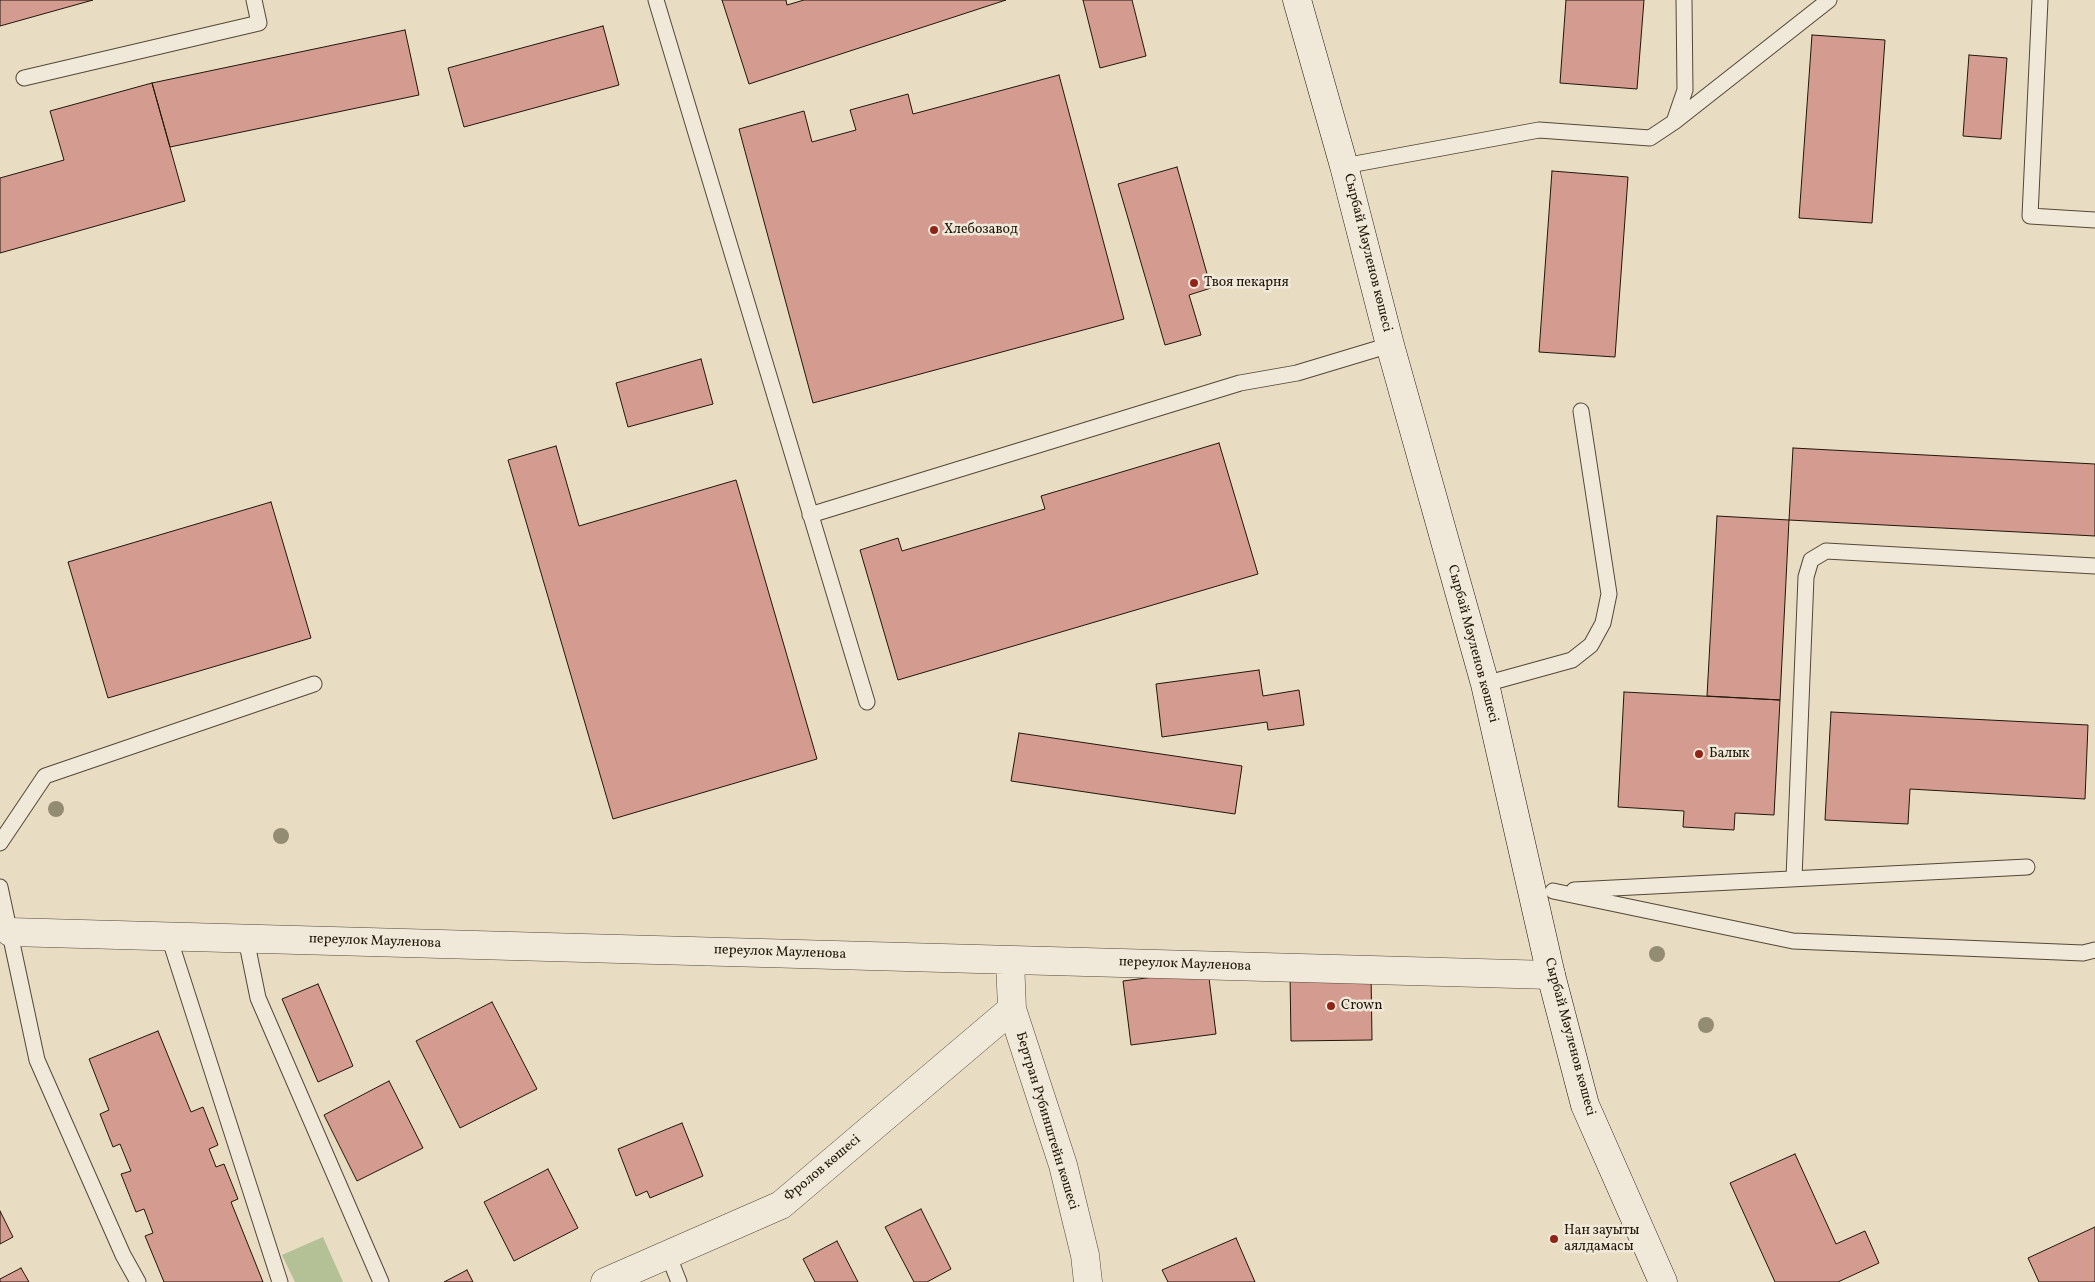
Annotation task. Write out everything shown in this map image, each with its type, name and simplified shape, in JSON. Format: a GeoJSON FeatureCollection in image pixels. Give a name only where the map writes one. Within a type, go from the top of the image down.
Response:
{"type":"FeatureCollection","features":[{"type":"Feature","properties":{"kind":"street","name":"Сырбай Мәуленов көшесі"},"geometry":{"type":"LineString","coordinates":[[1296,0],[1344,166],[1390,345],[1543,892],[1551,975],[1585,1105],[1663,1282]]}},
{"type":"Feature","properties":{"kind":"street","name":"переулок Мауленова"},"geometry":{"type":"LineString","coordinates":[[5,933],[1551,975]]}},
{"type":"Feature","properties":{"kind":"street","name":"Бертран Рубинштейн көшесі"},"geometry":{"type":"LineString","coordinates":[[1010,960],[1012,1009],[1062,1165],[1085,1254],[1088,1282]]}},
{"type":"Feature","properties":{"kind":"street","name":"Фролов көшесі"},"geometry":{"type":"LineString","coordinates":[[605,1282],[781,1205],[1012,1009]]}},
{"type":"Feature","properties":{"kind":"lane"},"geometry":{"type":"LineString","coordinates":[[24,78],[259,23],[254,0]]}},
{"type":"Feature","properties":{"kind":"lane"},"geometry":{"type":"LineString","coordinates":[[656,0],[867,702]]}},
{"type":"Feature","properties":{"kind":"lane"},"geometry":{"type":"LineString","coordinates":[[1684,0],[1685,90]]}},
{"type":"Feature","properties":{"kind":"lane"},"geometry":{"type":"LineString","coordinates":[[1674,122],[1685,90],[1694,0]]}},
{"type":"Feature","properties":{"kind":"lane"},"geometry":{"type":"LineString","coordinates":[[1344,166],[1539,130],[1650,138],[1674,122],[1829,0]]}},
{"type":"Feature","properties":{"kind":"lane"},"geometry":{"type":"LineString","coordinates":[[2040,0],[2030,216],[2095,220]]}},
{"type":"Feature","properties":{"kind":"lane"},"geometry":{"type":"LineString","coordinates":[[810,515],[1240,383],[1297,373],[1390,345]]}},
{"type":"Feature","properties":{"kind":"lane"},"geometry":{"type":"LineString","coordinates":[[1485,684],[1572,660],[1591,645],[1603,622],[1609,594],[1581,411]]}},
{"type":"Feature","properties":{"kind":"lane"},"geometry":{"type":"LineString","coordinates":[[1794,878],[1806,577],[1811,560],[1826,551],[2095,566]]}},
{"type":"Feature","properties":{"kind":"lane"},"geometry":{"type":"LineString","coordinates":[[0,843],[45,776],[314,684]]}},
{"type":"Feature","properties":{"kind":"lane"},"geometry":{"type":"LineString","coordinates":[[1543,892],[2027,867]]}},
{"type":"Feature","properties":{"kind":"lane"},"geometry":{"type":"LineString","coordinates":[[0,887],[5,933],[37,1060],[123,1255],[138,1282]]}},
{"type":"Feature","properties":{"kind":"lane"},"geometry":{"type":"LineString","coordinates":[[1543,892],[1793,941],[2082,953],[2095,950]]}},
{"type":"Feature","properties":{"kind":"lane"},"geometry":{"type":"LineString","coordinates":[[169,937],[280,1282]]}},
{"type":"Feature","properties":{"kind":"lane"},"geometry":{"type":"LineString","coordinates":[[246,939],[258,998],[380,1282]]}},
{"type":"Feature","properties":{"kind":"lane"},"geometry":{"type":"LineString","coordinates":[[668,1254],[679,1282]]}},
{"type":"Feature","properties":{"kind":"green space"},"geometry":{"type":"Polygon","coordinates":[[[323,1237],[343,1282],[295,1282],[282,1255],[323,1237]]]}},
{"type":"Feature","properties":{"kind":"building"},"geometry":{"type":"Polygon","coordinates":[[[0,0],[93,0],[0,26],[0,0]]]}},
{"type":"Feature","properties":{"kind":"building"},"geometry":{"type":"Polygon","coordinates":[[[722,0],[786,0],[787,5],[804,0],[1006,0],[749,84],[722,0]]]}},
{"type":"Feature","properties":{"kind":"building"},"geometry":{"type":"Polygon","coordinates":[[[1083,0],[1132,0],[1146,56],[1100,68],[1083,0]]]}},
{"type":"Feature","properties":{"kind":"building"},"geometry":{"type":"Polygon","coordinates":[[[1566,0],[1644,0],[1637,89],[1560,83],[1566,0]]]}},
{"type":"Feature","properties":{"kind":"building"},"geometry":{"type":"Polygon","coordinates":[[[603,26],[619,85],[464,127],[448,68],[603,26]]]}},
{"type":"Feature","properties":{"kind":"building"},"geometry":{"type":"Polygon","coordinates":[[[405,30],[419,95],[170,147],[152,83],[405,30]]]}},
{"type":"Feature","properties":{"kind":"building"},"geometry":{"type":"Polygon","coordinates":[[[1812,35],[1885,40],[1872,223],[1799,218],[1812,35]]]}},
{"type":"Feature","properties":{"kind":"building"},"geometry":{"type":"Polygon","coordinates":[[[1969,55],[2007,58],[2001,139],[1963,136],[1969,55]]]}},
{"type":"Feature","properties":{"kind":"building","name":"Хлебозавод"},"geometry":{"type":"Polygon","coordinates":[[[1059,75],[1124,319],[813,403],[739,129],[804,111],[812,142],[856,130],[850,110],[908,94],[913,114],[1059,75]]]}},
{"type":"Feature","properties":{"kind":"building"},"geometry":{"type":"Polygon","coordinates":[[[152,83],[185,201],[0,253],[0,178],[64,160],[50,111],[152,83]]]}},
{"type":"Feature","properties":{"kind":"building"},"geometry":{"type":"Polygon","coordinates":[[[1177,167],[1211,288],[1189,295],[1201,335],[1165,345],[1118,184],[1177,167]]]}},
{"type":"Feature","properties":{"kind":"building"},"geometry":{"type":"Polygon","coordinates":[[[1552,171],[1628,177],[1615,357],[1539,352],[1552,171]]]}},
{"type":"Feature","properties":{"kind":"building"},"geometry":{"type":"Polygon","coordinates":[[[701,359],[713,404],[628,427],[616,383],[701,359]]]}},
{"type":"Feature","properties":{"kind":"building"},"geometry":{"type":"Polygon","coordinates":[[[1219,443],[1258,574],[898,680],[860,550],[898,538],[902,551],[1045,509],[1041,496],[1219,443]]]}},
{"type":"Feature","properties":{"kind":"building"},"geometry":{"type":"Polygon","coordinates":[[[556,446],[579,526],[736,480],[817,759],[613,819],[508,460],[556,446]]]}},
{"type":"Feature","properties":{"kind":"building"},"geometry":{"type":"Polygon","coordinates":[[[1793,448],[2095,464],[2095,536],[1789,520],[1793,448]]]}},
{"type":"Feature","properties":{"kind":"building"},"geometry":{"type":"Polygon","coordinates":[[[271,502],[311,638],[108,698],[68,562],[271,502]]]}},
{"type":"Feature","properties":{"kind":"building"},"geometry":{"type":"Polygon","coordinates":[[[1717,516],[1789,520],[1780,700],[1707,696],[1717,516]]]}},
{"type":"Feature","properties":{"kind":"building"},"geometry":{"type":"Polygon","coordinates":[[[1259,670],[1263,696],[1299,690],[1304,725],[1268,730],[1267,722],[1162,737],[1156,684],[1259,670]]]}},
{"type":"Feature","properties":{"kind":"building","name":"Балык"},"geometry":{"type":"Polygon","coordinates":[[[1624,692],[1780,700],[1774,815],[1735,813],[1734,830],[1683,827],[1684,811],[1618,807],[1624,692]]]}},
{"type":"Feature","properties":{"kind":"building"},"geometry":{"type":"Polygon","coordinates":[[[1831,712],[2088,725],[2085,799],[1910,789],[1908,824],[1825,820],[1831,712]]]}},
{"type":"Feature","properties":{"kind":"building"},"geometry":{"type":"Polygon","coordinates":[[[1019,733],[1242,766],[1235,814],[1011,781],[1019,733]]]}},
{"type":"Feature","properties":{"kind":"building"},"geometry":{"type":"Polygon","coordinates":[[[1208,970],[1216,1034],[1131,1045],[1123,981],[1208,970]]]}},
{"type":"Feature","properties":{"kind":"building","name":"Crown"},"geometry":{"type":"Polygon","coordinates":[[[1371,971],[1372,1040],[1291,1041],[1290,972],[1371,971]]]}},
{"type":"Feature","properties":{"kind":"building"},"geometry":{"type":"Polygon","coordinates":[[[318,984],[353,1066],[318,1082],[282,999],[318,984]]]}},
{"type":"Feature","properties":{"kind":"building"},"geometry":{"type":"Polygon","coordinates":[[[492,1002],[537,1089],[460,1128],[416,1041],[492,1002]]]}},
{"type":"Feature","properties":{"kind":"building"},"geometry":{"type":"Polygon","coordinates":[[[158,1031],[191,1112],[203,1107],[218,1145],[209,1149],[216,1167],[224,1164],[238,1199],[231,1202],[263,1282],[164,1282],[145,1236],[153,1233],[144,1209],[136,1212],[121,1174],[131,1171],[120,1144],[113,1147],[100,1114],[109,1110],[89,1059],[158,1031]]]}},
{"type":"Feature","properties":{"kind":"building"},"geometry":{"type":"Polygon","coordinates":[[[389,1081],[423,1148],[357,1181],[324,1115],[389,1081]]]}},
{"type":"Feature","properties":{"kind":"building"},"geometry":{"type":"Polygon","coordinates":[[[682,1123],[703,1176],[650,1198],[647,1191],[636,1196],[618,1149],[682,1123]]]}},
{"type":"Feature","properties":{"kind":"building"},"geometry":{"type":"Polygon","coordinates":[[[1795,1154],[1836,1244],[1865,1231],[1879,1263],[1838,1282],[1775,1282],[1730,1183],[1795,1154]]]}},
{"type":"Feature","properties":{"kind":"building"},"geometry":{"type":"Polygon","coordinates":[[[548,1169],[578,1228],[514,1261],[484,1202],[548,1169]]]}},
{"type":"Feature","properties":{"kind":"building"},"geometry":{"type":"Polygon","coordinates":[[[921,1209],[951,1269],[927,1282],[914,1282],[885,1227],[921,1209]]]}},
{"type":"Feature","properties":{"kind":"building"},"geometry":{"type":"Polygon","coordinates":[[[0,1211],[13,1237],[0,1244],[0,1211]]]}},
{"type":"Feature","properties":{"kind":"building"},"geometry":{"type":"Polygon","coordinates":[[[2095,1227],[2095,1282],[2039,1282],[2028,1258],[2095,1227]]]}},
{"type":"Feature","properties":{"kind":"building"},"geometry":{"type":"Polygon","coordinates":[[[1236,1238],[1255,1282],[1168,1282],[1162,1270],[1236,1238]]]}},
{"type":"Feature","properties":{"kind":"building"},"geometry":{"type":"Polygon","coordinates":[[[837,1241],[858,1282],[815,1282],[803,1259],[837,1241]]]}},
{"type":"Feature","properties":{"kind":"building"},"geometry":{"type":"Polygon","coordinates":[[[21,1268],[29,1282],[0,1282],[0,1279],[21,1268]]]}},
{"type":"Feature","properties":{"kind":"building"},"geometry":{"type":"Polygon","coordinates":[[[467,1270],[473,1282],[444,1282],[467,1270]]]}},
{"type":"Feature","properties":{"kind":"place","name":"Хлебозавод"},"geometry":{"type":"Point","coordinates":[934,230]}},
{"type":"Feature","properties":{"kind":"place","name":"Твоя пекарня"},"geometry":{"type":"Point","coordinates":[1194,283]}},
{"type":"Feature","properties":{"kind":"place","name":"Балык"},"geometry":{"type":"Point","coordinates":[1699,754]}},
{"type":"Feature","properties":{"kind":"place","name":"Crown"},"geometry":{"type":"Point","coordinates":[1331,1006]}},
{"type":"Feature","properties":{"kind":"place","name":"Нан зауыты аялдамасы"},"geometry":{"type":"Point","coordinates":[1554,1239]}}]}
